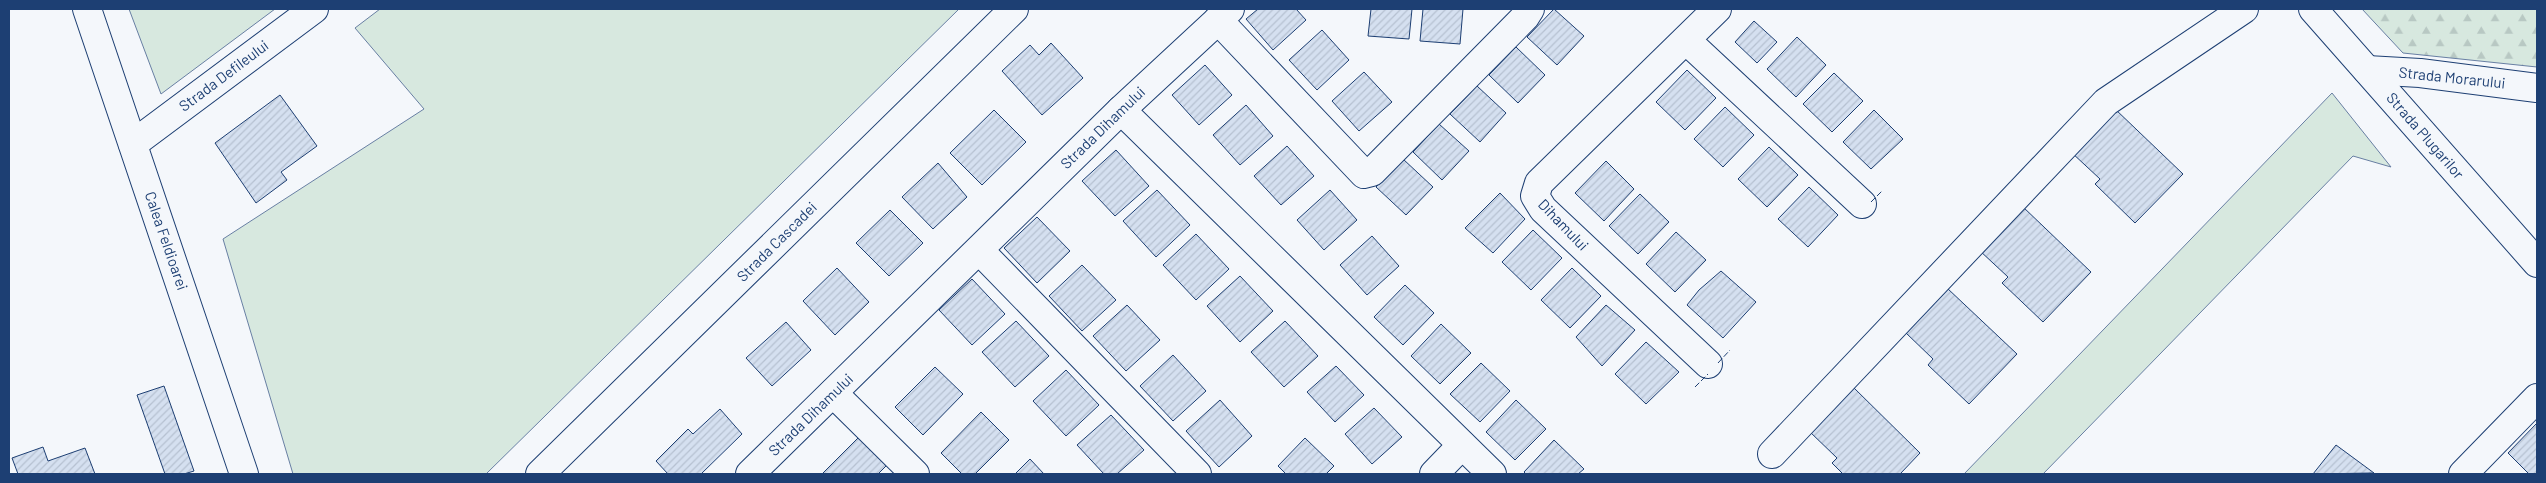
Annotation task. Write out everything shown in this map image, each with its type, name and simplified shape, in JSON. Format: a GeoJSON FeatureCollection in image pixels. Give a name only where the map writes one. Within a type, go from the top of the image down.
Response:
{"type":"FeatureCollection","features":[{"type":"Feature","properties":{"kind":"street","name":"Calea Feldioarei"},"geometry":{"type":"LineString","coordinates":[[87,9],[244,474]]}},
{"type":"Feature","properties":{"kind":"street","name":"Strada Defileului"},"geometry":{"type":"LineString","coordinates":[[133,144],[314,9]]}},
{"type":"Feature","properties":{"kind":"street","name":"Strada Cascadei"},"geometry":{"type":"LineString","coordinates":[[540,474],[1014,9]]}},
{"type":"Feature","properties":{"kind":"street"},"geometry":{"type":"LineString","coordinates":[[1224,14],[1364,174],[1372,172],[1525,17],[1530,9]]}},
{"type":"Feature","properties":{"kind":"street","name":"Dihamului"},"geometry":{"type":"LineString","coordinates":[[1708,364],[1543,209],[1534,196],[1539,183],[1717,9]]}},
{"type":"Feature","properties":{"kind":"street"},"geometry":{"type":"LineString","coordinates":[[1772,454],[2106,102],[2244,9]]}},
{"type":"Feature","properties":{"kind":"street","name":"Strada Plugarilor"},"geometry":{"type":"LineString","coordinates":[[2313,9],[2537,263]]}},
{"type":"Feature","properties":{"kind":"street","name":"Strada Dihamului"},"geometry":{"type":"LineString","coordinates":[[750,474],[1120,110],[1224,14]]}},
{"type":"Feature","properties":{"kind":"street"},"geometry":{"type":"LineString","coordinates":[[1686,40],[1862,204]]}},
{"type":"Feature","properties":{"kind":"street","name":"Strada Morarului"},"geometry":{"type":"LineString","coordinates":[[2366,70],[2420,73],[2537,88]]}},
{"type":"Feature","properties":{"kind":"street"},"geometry":{"type":"LineString","coordinates":[[1120,110],[1492,474]]}},
{"type":"Feature","properties":{"kind":"street"},"geometry":{"type":"LineString","coordinates":[[979,250],[1197,474]]}},
{"type":"Feature","properties":{"kind":"street"},"geometry":{"type":"LineString","coordinates":[[833,393],[915,474]]}},
{"type":"Feature","properties":{"kind":"street"},"geometry":{"type":"LineString","coordinates":[[2464,474],[2537,398]]}},
{"type":"Feature","properties":{"kind":"street"},"geometry":{"type":"LineString","coordinates":[[1434,474],[1462,445]]}},
{"type":"Feature","properties":{"kind":"green space"},"geometry":{"type":"Polygon","coordinates":[[[129,9],[275,9],[161,94],[129,9]]]}},
{"type":"Feature","properties":{"kind":"green space"},"geometry":{"type":"Polygon","coordinates":[[[380,9],[959,9],[486,474],[293,474],[223,239],[424,109],[355,28],[380,9]]]}},
{"type":"Feature","properties":{"kind":"green space"},"geometry":{"type":"Polygon","coordinates":[[[2362,9],[2537,9],[2537,67],[2403,53],[2362,9]]]}},
{"type":"Feature","properties":{"kind":"green space"},"geometry":{"type":"Polygon","coordinates":[[[2332,93],[2391,167],[2353,156],[2043,474],[1964,474],[2332,93]]]}},
{"type":"Feature","properties":{"kind":"building"},"geometry":{"type":"Polygon","coordinates":[[[1258,9],[1296,9],[1306,20],[1273,50],[1246,19],[1258,9]]]}},
{"type":"Feature","properties":{"kind":"building"},"geometry":{"type":"Polygon","coordinates":[[[1371,9],[1412,9],[1409,39],[1368,36],[1371,9]]]}},
{"type":"Feature","properties":{"kind":"building"},"geometry":{"type":"Polygon","coordinates":[[[1423,9],[1463,9],[1460,44],[1420,41],[1423,9]]]}},
{"type":"Feature","properties":{"kind":"building"},"geometry":{"type":"Polygon","coordinates":[[[1554,9],[1584,36],[1557,65],[1527,37],[1554,9]]]}},
{"type":"Feature","properties":{"kind":"building"},"geometry":{"type":"Polygon","coordinates":[[[1754,21],[1777,42],[1757,63],[1735,42],[1754,21]]]}},
{"type":"Feature","properties":{"kind":"building"},"geometry":{"type":"Polygon","coordinates":[[[1322,30],[1349,60],[1317,90],[1289,60],[1322,30]]]}},
{"type":"Feature","properties":{"kind":"building"},"geometry":{"type":"Polygon","coordinates":[[[1797,37],[1826,65],[1796,97],[1767,69],[1797,37]]]}},
{"type":"Feature","properties":{"kind":"building"},"geometry":{"type":"Polygon","coordinates":[[[1051,43],[1083,78],[1042,115],[1002,71],[1030,45],[1039,55],[1051,43]]]}},
{"type":"Feature","properties":{"kind":"building"},"geometry":{"type":"Polygon","coordinates":[[[1516,47],[1545,75],[1518,103],[1489,75],[1516,47]]]}},
{"type":"Feature","properties":{"kind":"building"},"geometry":{"type":"Polygon","coordinates":[[[1205,65],[1232,95],[1199,125],[1172,95],[1205,65]]]}},
{"type":"Feature","properties":{"kind":"building"},"geometry":{"type":"Polygon","coordinates":[[[1687,70],[1716,98],[1685,130],[1656,102],[1687,70]]]}},
{"type":"Feature","properties":{"kind":"building"},"geometry":{"type":"Polygon","coordinates":[[[1364,72],[1392,102],[1359,131],[1332,101],[1364,72]]]}},
{"type":"Feature","properties":{"kind":"building"},"geometry":{"type":"Polygon","coordinates":[[[1834,73],[1863,101],[1832,132],[1803,104],[1834,73]]]}},
{"type":"Feature","properties":{"kind":"building"},"geometry":{"type":"Polygon","coordinates":[[[1477,86],[1506,113],[1480,142],[1450,114],[1477,86]]]}},
{"type":"Feature","properties":{"kind":"building"},"geometry":{"type":"Polygon","coordinates":[[[280,95],[317,146],[281,172],[287,180],[256,203],[215,143],[280,95]]]}},
{"type":"Feature","properties":{"kind":"building"},"geometry":{"type":"Polygon","coordinates":[[[1246,105],[1273,136],[1240,165],[1213,135],[1246,105]]]}},
{"type":"Feature","properties":{"kind":"building"},"geometry":{"type":"Polygon","coordinates":[[[1725,107],[1754,135],[1723,167],[1694,139],[1725,107]]]}},
{"type":"Feature","properties":{"kind":"building"},"geometry":{"type":"Polygon","coordinates":[[[2114,108],[2183,174],[2135,223],[2095,184],[2100,179],[2071,152],[2114,108]]]}},
{"type":"Feature","properties":{"kind":"building"},"geometry":{"type":"Polygon","coordinates":[[[994,110],[1026,142],[982,185],[950,153],[994,110]]]}},
{"type":"Feature","properties":{"kind":"building"},"geometry":{"type":"Polygon","coordinates":[[[1874,110],[1903,139],[1871,169],[1843,142],[1874,110]]]}},
{"type":"Feature","properties":{"kind":"building"},"geometry":{"type":"Polygon","coordinates":[[[1439,124],[1469,151],[1442,180],[1413,152],[1439,124]]]}},
{"type":"Feature","properties":{"kind":"building"},"geometry":{"type":"Polygon","coordinates":[[[1287,146],[1314,176],[1281,205],[1254,176],[1287,146]]]}},
{"type":"Feature","properties":{"kind":"building"},"geometry":{"type":"Polygon","coordinates":[[[1769,147],[1798,175],[1767,207],[1738,179],[1769,147]]]}},
{"type":"Feature","properties":{"kind":"building"},"geometry":{"type":"Polygon","coordinates":[[[1116,150],[1149,186],[1115,216],[1082,181],[1116,150]]]}},
{"type":"Feature","properties":{"kind":"building"},"geometry":{"type":"Polygon","coordinates":[[[1403,159],[1433,187],[1406,215],[1376,187],[1403,159]]]}},
{"type":"Feature","properties":{"kind":"building"},"geometry":{"type":"Polygon","coordinates":[[[1606,161],[1634,189],[1604,221],[1575,193],[1606,161]]]}},
{"type":"Feature","properties":{"kind":"building"},"geometry":{"type":"Polygon","coordinates":[[[938,163],[967,197],[933,229],[902,197],[938,163]]]}},
{"type":"Feature","properties":{"kind":"building"},"geometry":{"type":"Polygon","coordinates":[[[1809,187],[1838,215],[1808,247],[1778,219],[1809,187]]]}},
{"type":"Feature","properties":{"kind":"building"},"geometry":{"type":"Polygon","coordinates":[[[1157,190],[1190,225],[1156,257],[1123,221],[1157,190]]]}},
{"type":"Feature","properties":{"kind":"building"},"geometry":{"type":"Polygon","coordinates":[[[1330,190],[1357,220],[1324,250],[1297,220],[1330,190]]]}},
{"type":"Feature","properties":{"kind":"building"},"geometry":{"type":"Polygon","coordinates":[[[1500,193],[1525,219],[1493,253],[1465,228],[1500,193]]]}},
{"type":"Feature","properties":{"kind":"building"},"geometry":{"type":"Polygon","coordinates":[[[1640,194],[1669,222],[1638,254],[1609,226],[1640,194]]]}},
{"type":"Feature","properties":{"kind":"building"},"geometry":{"type":"Polygon","coordinates":[[[2022,206],[2091,272],[2043,322],[2002,283],[2008,277],[1979,250],[2022,206]]]}},
{"type":"Feature","properties":{"kind":"building"},"geometry":{"type":"Polygon","coordinates":[[[890,210],[923,243],[889,276],[856,243],[890,210]]]}},
{"type":"Feature","properties":{"kind":"building"},"geometry":{"type":"Polygon","coordinates":[[[1037,217],[1070,251],[1037,283],[1004,248],[1037,217]]]}},
{"type":"Feature","properties":{"kind":"building"},"geometry":{"type":"Polygon","coordinates":[[[1533,230],[1562,258],[1531,290],[1502,262],[1533,230]]]}},
{"type":"Feature","properties":{"kind":"building"},"geometry":{"type":"Polygon","coordinates":[[[1676,232],[1706,260],[1675,292],[1646,264],[1676,232]]]}},
{"type":"Feature","properties":{"kind":"building"},"geometry":{"type":"Polygon","coordinates":[[[1196,234],[1229,269],[1196,300],[1163,265],[1196,234]]]}},
{"type":"Feature","properties":{"kind":"building"},"geometry":{"type":"Polygon","coordinates":[[[1372,236],[1399,266],[1367,295],[1340,265],[1372,236]]]}},
{"type":"Feature","properties":{"kind":"building"},"geometry":{"type":"Polygon","coordinates":[[[1082,265],[1116,300],[1082,331],[1049,296],[1082,265]]]}},
{"type":"Feature","properties":{"kind":"building"},"geometry":{"type":"Polygon","coordinates":[[[837,268],[869,302],[835,335],[803,301],[837,268]]]}},
{"type":"Feature","properties":{"kind":"building"},"geometry":{"type":"Polygon","coordinates":[[[1572,268],[1601,296],[1570,328],[1541,300],[1572,268]]]}},
{"type":"Feature","properties":{"kind":"building"},"geometry":{"type":"Polygon","coordinates":[[[1721,271],[1756,302],[1723,338],[1687,305],[1699,290],[1721,271]]]}},
{"type":"Feature","properties":{"kind":"building"},"geometry":{"type":"Polygon","coordinates":[[[1240,276],[1273,311],[1240,342],[1207,306],[1240,276]]]}},
{"type":"Feature","properties":{"kind":"building"},"geometry":{"type":"Polygon","coordinates":[[[972,279],[1005,314],[972,345],[939,310],[972,279]]]}},
{"type":"Feature","properties":{"kind":"building"},"geometry":{"type":"Polygon","coordinates":[[[1405,285],[1434,313],[1403,345],[1374,317],[1405,285]]]}},
{"type":"Feature","properties":{"kind":"building"},"geometry":{"type":"Polygon","coordinates":[[[1947,288],[2017,354],[1969,404],[1928,365],[1933,359],[1905,332],[1947,288]]]}},
{"type":"Feature","properties":{"kind":"building"},"geometry":{"type":"Polygon","coordinates":[[[1127,305],[1160,340],[1126,371],[1093,336],[1127,305]]]}},
{"type":"Feature","properties":{"kind":"building"},"geometry":{"type":"Polygon","coordinates":[[[1606,305],[1635,330],[1602,366],[1576,337],[1606,305]]]}},
{"type":"Feature","properties":{"kind":"building"},"geometry":{"type":"Polygon","coordinates":[[[1016,321],[1049,356],[1015,387],[982,352],[1016,321]]]}},
{"type":"Feature","properties":{"kind":"building"},"geometry":{"type":"Polygon","coordinates":[[[1285,321],[1318,356],[1284,387],[1251,352],[1285,321]]]}},
{"type":"Feature","properties":{"kind":"building"},"geometry":{"type":"Polygon","coordinates":[[[786,322],[811,350],[772,386],[746,358],[786,322]]]}},
{"type":"Feature","properties":{"kind":"building"},"geometry":{"type":"Polygon","coordinates":[[[1441,324],[1471,353],[1440,384],[1411,356],[1441,324]]]}},
{"type":"Feature","properties":{"kind":"building"},"geometry":{"type":"Polygon","coordinates":[[[1646,342],[1679,372],[1646,404],[1615,374],[1646,342]]]}},
{"type":"Feature","properties":{"kind":"building"},"geometry":{"type":"Polygon","coordinates":[[[1173,355],[1206,391],[1173,421],[1140,386],[1173,355]]]}},
{"type":"Feature","properties":{"kind":"building"},"geometry":{"type":"Polygon","coordinates":[[[1481,363],[1510,391],[1480,422],[1450,394],[1481,363]]]}},
{"type":"Feature","properties":{"kind":"building"},"geometry":{"type":"Polygon","coordinates":[[[1336,366],[1364,395],[1335,422],[1307,392],[1336,366]]]}},
{"type":"Feature","properties":{"kind":"building"},"geometry":{"type":"Polygon","coordinates":[[[935,367],[963,394],[923,435],[895,407],[935,367]]]}},
{"type":"Feature","properties":{"kind":"building"},"geometry":{"type":"Polygon","coordinates":[[[1066,370],[1099,405],[1066,436],[1033,401],[1066,370]]]}},
{"type":"Feature","properties":{"kind":"building"},"geometry":{"type":"Polygon","coordinates":[[[164,386],[194,471],[184,474],[165,474],[137,395],[164,386]]]}},
{"type":"Feature","properties":{"kind":"building"},"geometry":{"type":"Polygon","coordinates":[[[1852,386],[1920,453],[1900,474],[1843,474],[1832,463],[1837,458],[1809,431],[1852,386]]]}},
{"type":"Feature","properties":{"kind":"building"},"geometry":{"type":"Polygon","coordinates":[[[1220,400],[1252,436],[1219,467],[1186,431],[1220,400]]]}},
{"type":"Feature","properties":{"kind":"building"},"geometry":{"type":"Polygon","coordinates":[[[1516,400],[1546,429],[1515,460],[1486,432],[1516,400]]]}},
{"type":"Feature","properties":{"kind":"building"},"geometry":{"type":"Polygon","coordinates":[[[1374,408],[1402,437],[1372,464],[1345,434],[1374,408]]]}},
{"type":"Feature","properties":{"kind":"building"},"geometry":{"type":"Polygon","coordinates":[[[720,409],[742,434],[701,474],[668,474],[656,461],[688,429],[693,434],[720,409]]]}},
{"type":"Feature","properties":{"kind":"building"},"geometry":{"type":"Polygon","coordinates":[[[981,412],[1009,440],[975,474],[962,474],[941,453],[981,412]]]}},
{"type":"Feature","properties":{"kind":"building"},"geometry":{"type":"Polygon","coordinates":[[[1111,415],[1144,450],[1117,474],[1104,474],[1077,445],[1111,415]]]}},
{"type":"Feature","properties":{"kind":"building"},"geometry":{"type":"Polygon","coordinates":[[[2537,423],[2537,474],[2529,474],[2508,453],[2537,423]]]}},
{"type":"Feature","properties":{"kind":"building"},"geometry":{"type":"Polygon","coordinates":[[[859,437],[887,465],[878,474],[822,474],[859,437]]]}},
{"type":"Feature","properties":{"kind":"building"},"geometry":{"type":"Polygon","coordinates":[[[1305,438],[1334,466],[1326,474],[1286,474],[1278,466],[1305,438]]]}},
{"type":"Feature","properties":{"kind":"building"},"geometry":{"type":"Polygon","coordinates":[[[1554,440],[1584,469],[1578,474],[1526,474],[1524,472],[1554,440]]]}},
{"type":"Feature","properties":{"kind":"building"},"geometry":{"type":"Polygon","coordinates":[[[2336,445],[2374,473],[2313,474],[2336,445]]]}},
{"type":"Feature","properties":{"kind":"building"},"geometry":{"type":"Polygon","coordinates":[[[43,447],[48,461],[85,448],[95,474],[18,474],[12,458],[43,447]]]}},
{"type":"Feature","properties":{"kind":"building"},"geometry":{"type":"Polygon","coordinates":[[[1030,459],[1044,474],[1015,474],[1030,459]]]}},
{"type":"Feature","properties":{"kind":"fence"},"geometry":{"type":"LineString","coordinates":[[1871,202],[1882,191]]}},
{"type":"Feature","properties":{"kind":"fence"},"geometry":{"type":"LineString","coordinates":[[1718,363],[1730,350]]}},
{"type":"Feature","properties":{"kind":"fence"},"geometry":{"type":"LineString","coordinates":[[1695,387],[1708,374]]}}]}
